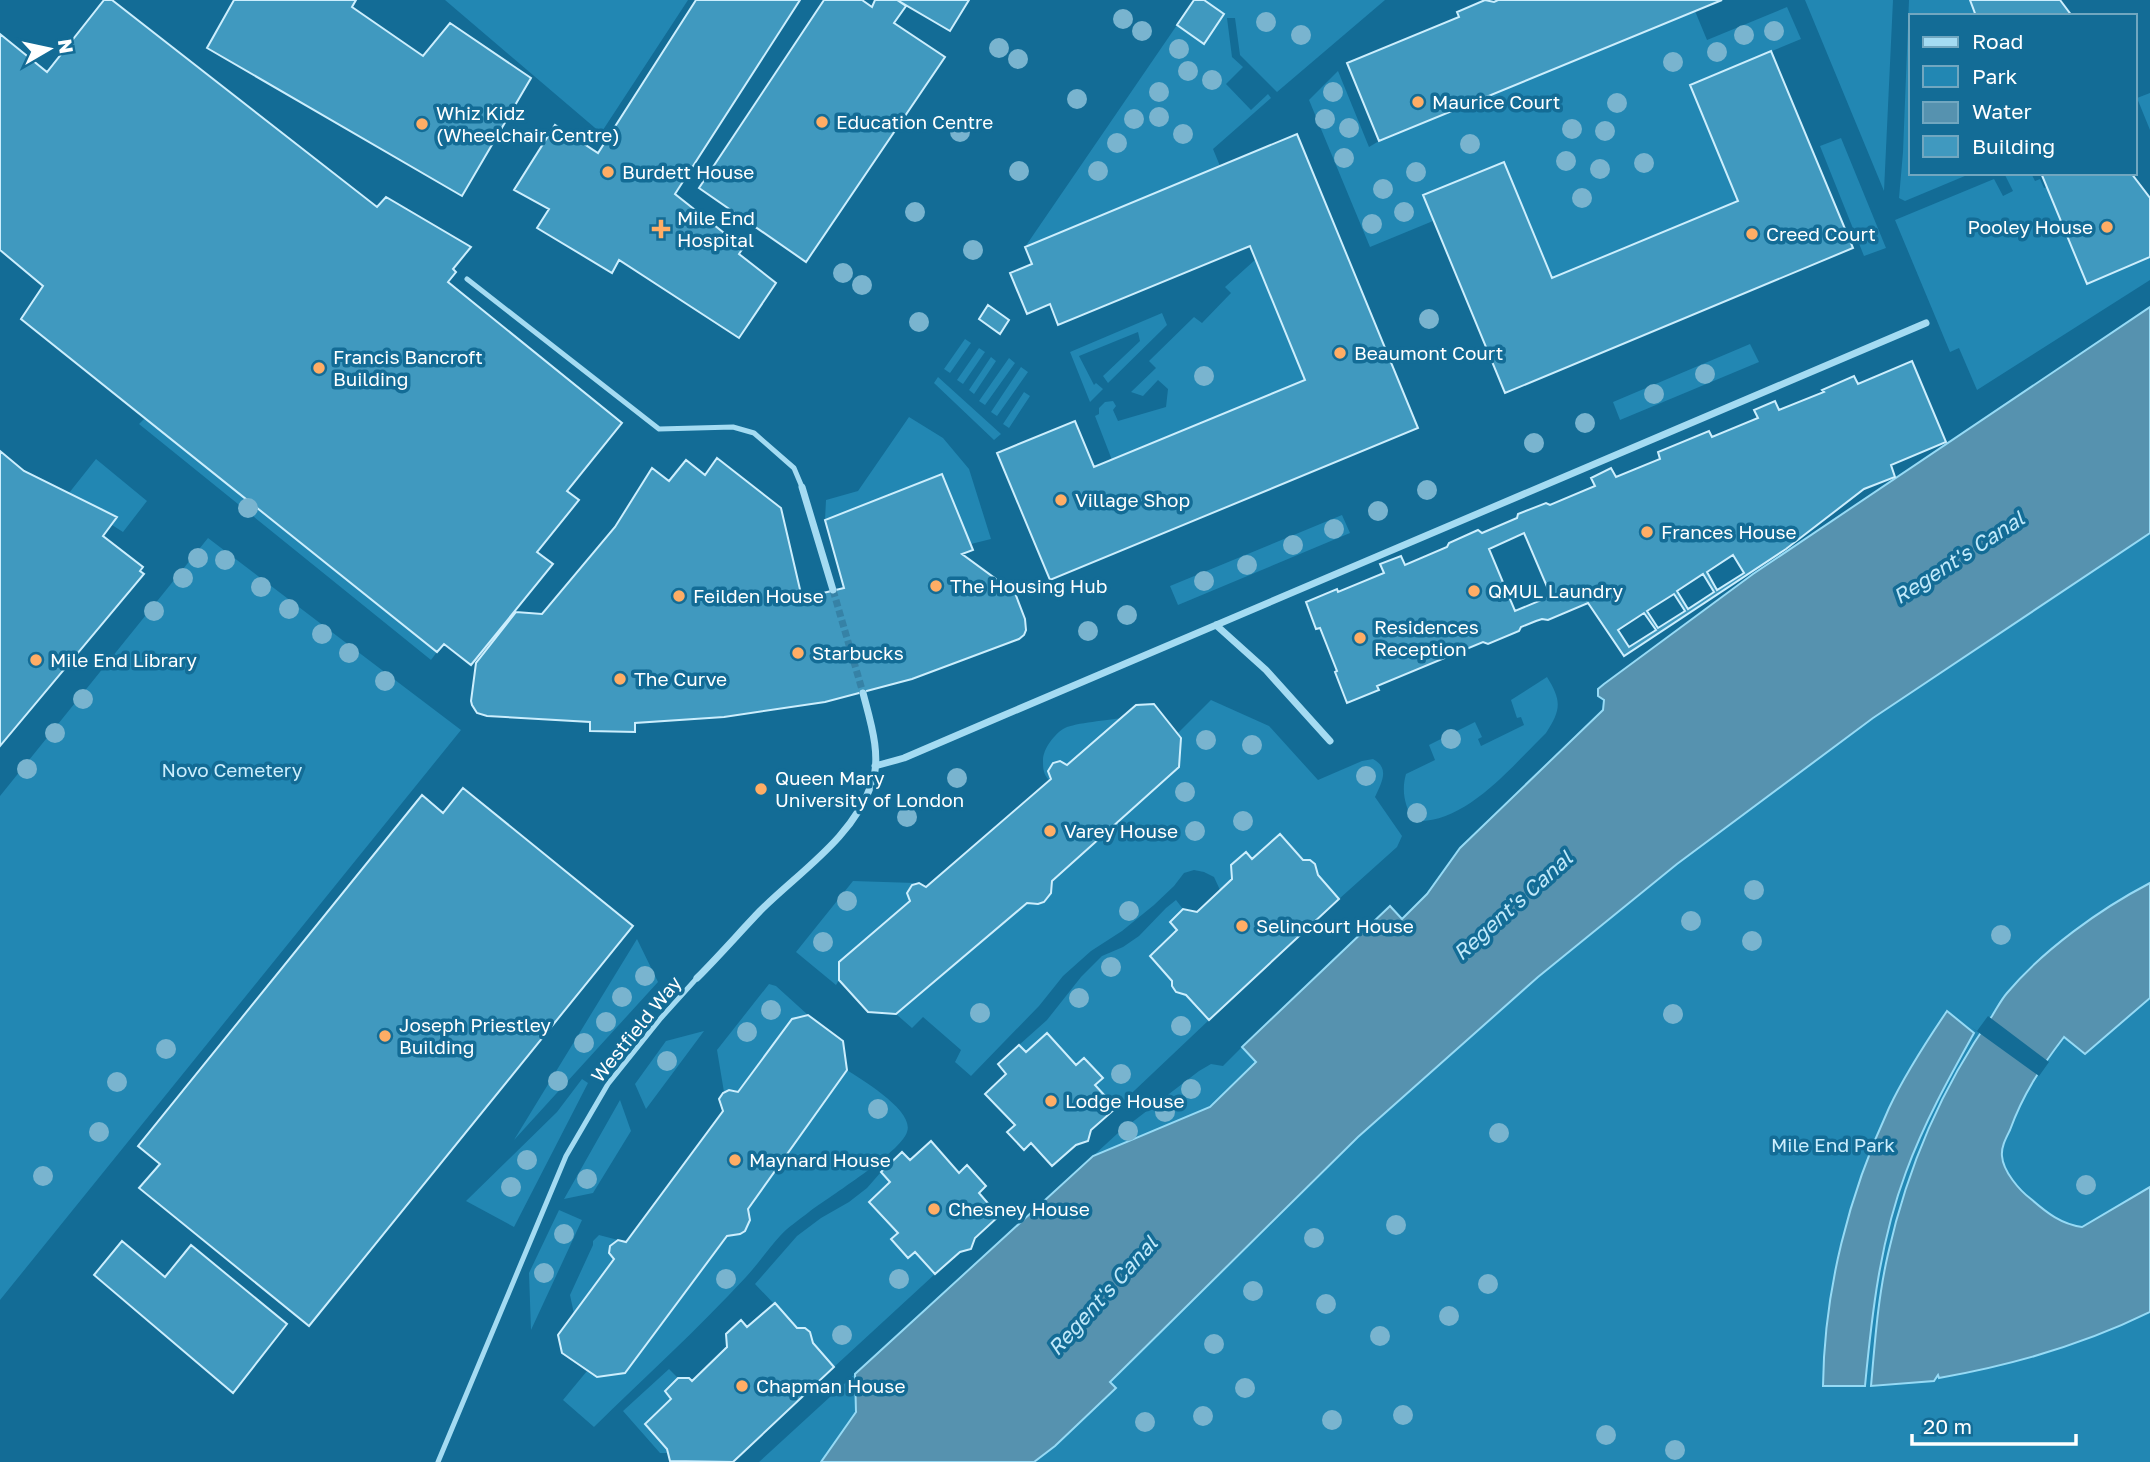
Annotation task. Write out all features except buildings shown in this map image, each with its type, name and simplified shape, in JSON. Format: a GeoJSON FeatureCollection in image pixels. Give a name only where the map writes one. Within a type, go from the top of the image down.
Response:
{"type":"FeatureCollection","features":[{"type":"Feature","properties":{"kind":"street"},"geometry":{"type":"LineString","coordinates":[[875,766],[904,758],[1926,323]]}},
{"type":"Feature","properties":{"kind":"street"},"geometry":{"type":"LineString","coordinates":[[802,487],[832,590]]}},
{"type":"Feature","properties":{"kind":"street"},"geometry":{"type":"LineString","coordinates":[[1216,625],[1266,670],[1330,741]]}},
{"type":"Feature","properties":{"kind":"street","name":"Westfield Way"},"geometry":{"type":"LineString","coordinates":[[698,978],[761,911],[834,842],[861,808],[873,782],[875,766],[875,747],[863,693]]}},
{"type":"Feature","properties":{"kind":"lane"},"geometry":{"type":"LineString","coordinates":[[467,279],[659,429],[733,427],[754,433],[794,468],[802,487]]}},
{"type":"Feature","properties":{"kind":"lane","name":"Westfield Way"},"geometry":{"type":"LineString","coordinates":[[438,1462],[566,1156],[608,1084],[661,1018],[698,978]]}},
{"type":"Feature","properties":{"kind":"green space"},"geometry":{"type":"Polygon","coordinates":[[[445,0],[688,0],[601,133],[445,0]]]}},
{"type":"Feature","properties":{"kind":"green space"},"geometry":{"type":"Polygon","coordinates":[[[1204,0],[1385,0],[1277,92],[1240,55],[1235,18],[1227,18],[1232,57],[1243,67],[1226,84],[1251,110],[1268,94],[1271,98],[1213,149],[1220,166],[1025,247],[1177,25],[1204,44],[1224,14],[1204,0]]]}},
{"type":"Feature","properties":{"kind":"green space"},"geometry":{"type":"Polygon","coordinates":[[[1805,0],[1893,0],[1884,191],[1805,0]]]}},
{"type":"Feature","properties":{"kind":"green space"},"geometry":{"type":"Polygon","coordinates":[[[1909,0],[1970,0],[1975,14],[1909,14],[1909,175],[1967,175],[1905,201],[1899,198],[1909,0]]]}},
{"type":"Feature","properties":{"kind":"green space"},"geometry":{"type":"Polygon","coordinates":[[[1787,7],[1801,39],[1690,85],[1738,201],[1552,278],[1503,162],[1423,195],[1433,221],[1370,247],[1309,100],[1338,71],[1369,147],[1695,11],[1707,40],[1787,7]]]}},
{"type":"Feature","properties":{"kind":"green space"},"geometry":{"type":"Polygon","coordinates":[[[2150,93],[2150,130],[2137,98],[2150,93]]]}},
{"type":"Feature","properties":{"kind":"green space"},"geometry":{"type":"Polygon","coordinates":[[[1841,138],[1886,248],[1864,256],[1820,146],[1841,138]]]}},
{"type":"Feature","properties":{"kind":"green space"},"geometry":{"type":"Polygon","coordinates":[[[2005,175],[2032,175],[2035,181],[2040,179],[2044,188],[2047,187],[2150,257],[2150,280],[1977,390],[1959,348],[1950,352],[1895,220],[1994,179],[2003,196],[2013,191],[2005,175]]]}},
{"type":"Feature","properties":{"kind":"green space"},"geometry":{"type":"Polygon","coordinates":[[[1256,259],[1305,380],[1112,460],[1095,416],[1099,414],[1099,408],[1105,402],[1113,401],[1116,406],[1113,410],[1118,421],[1166,407],[1168,389],[1158,380],[1143,396],[1131,392],[1156,368],[1149,361],[1194,317],[1202,323],[1231,293],[1225,287],[1256,259]]]}},
{"type":"Feature","properties":{"kind":"green space"},"geometry":{"type":"Polygon","coordinates":[[[1162,313],[1167,325],[1108,383],[1103,376],[1140,341],[1138,332],[1079,356],[1094,385],[1096,383],[1103,389],[1090,402],[1070,352],[1162,313]]]}},
{"type":"Feature","properties":{"kind":"green space"},"geometry":{"type":"Polygon","coordinates":[[[965,339],[971,343],[950,373],[944,369],[965,339]]]}},
{"type":"Feature","properties":{"kind":"green space"},"geometry":{"type":"Polygon","coordinates":[[[1750,344],[1759,362],[1620,420],[1613,402],[1750,344]]]}},
{"type":"Feature","properties":{"kind":"green space"},"geometry":{"type":"Polygon","coordinates":[[[979,348],[985,352],[963,384],[957,380],[979,348]]]}},
{"type":"Feature","properties":{"kind":"green space"},"geometry":{"type":"Polygon","coordinates":[[[991,357],[996,361],[974,394],[969,390],[991,357]]]}},
{"type":"Feature","properties":{"kind":"green space"},"geometry":{"type":"Polygon","coordinates":[[[1009,358],[1015,363],[985,405],[979,401],[1009,358]]]}},
{"type":"Feature","properties":{"kind":"green space"},"geometry":{"type":"Polygon","coordinates":[[[1021,367],[1028,372],[997,416],[991,412],[1021,367]]]}},
{"type":"Feature","properties":{"kind":"green space"},"geometry":{"type":"Polygon","coordinates":[[[938,377],[1001,434],[994,440],[934,383],[938,377]]]}},
{"type":"Feature","properties":{"kind":"green space"},"geometry":{"type":"Polygon","coordinates":[[[1024,392],[1030,396],[1009,428],[1003,424],[1024,392]]]}},
{"type":"Feature","properties":{"kind":"green space"},"geometry":{"type":"Polygon","coordinates":[[[909,417],[943,438],[969,469],[991,539],[971,544],[942,474],[825,520],[826,500],[858,491],[909,417]]]}},
{"type":"Feature","properties":{"kind":"green space"},"geometry":{"type":"Polygon","coordinates":[[[145,418],[437,652],[431,660],[139,424],[145,418]]]}},
{"type":"Feature","properties":{"kind":"green space"},"geometry":{"type":"Polygon","coordinates":[[[96,459],[147,501],[123,532],[112,525],[117,517],[69,493],[96,459]]]}},
{"type":"Feature","properties":{"kind":"green space"},"geometry":{"type":"Polygon","coordinates":[[[1342,515],[1350,533],[1178,605],[1170,586],[1342,515]]]}},
{"type":"Feature","properties":{"kind":"green space","name":"Mile End Park"},"geometry":{"type":"Polygon","coordinates":[[[2150,533],[2150,1462],[1034,1462],[1055,1446],[1116,1388],[1110,1382],[1358,1138],[1538,977],[1677,864],[1873,718],[2150,533]]]}},
{"type":"Feature","properties":{"kind":"green space","name":"Novo Cemetery"},"geometry":{"type":"Polygon","coordinates":[[[208,538],[461,730],[0,1300],[0,796],[208,538]]]}},
{"type":"Feature","properties":{"kind":"green space"},"geometry":{"type":"Polygon","coordinates":[[[1547,677],[1558,705],[1555,718],[1546,733],[1503,776],[1469,804],[1433,820],[1414,821],[1405,799],[1406,774],[1435,760],[1429,745],[1475,722],[1482,737],[1478,739],[1481,746],[1524,725],[1521,717],[1517,718],[1511,700],[1547,677]]]}},
{"type":"Feature","properties":{"kind":"green space"},"geometry":{"type":"Polygon","coordinates":[[[1211,700],[1269,726],[1318,780],[1373,759],[1383,771],[1375,797],[1402,836],[1397,847],[1339,899],[1318,875],[1315,864],[1310,860],[1303,860],[1280,834],[1252,859],[1245,852],[1231,865],[1232,879],[1220,890],[1214,877],[1204,872],[1194,870],[1184,873],[1154,905],[1122,931],[1091,951],[1063,976],[1039,1006],[971,1076],[955,1062],[961,1050],[923,1017],[912,1028],[896,1014],[1027,903],[1038,904],[1046,900],[1051,892],[1052,881],[1179,767],[1181,738],[1178,733],[1211,700]]]}},
{"type":"Feature","properties":{"kind":"green space"},"geometry":{"type":"Polygon","coordinates":[[[1122,718],[1067,765],[1060,761],[1053,763],[1048,771],[1051,779],[1047,778],[1043,768],[1045,751],[1061,730],[1122,718]]]}},
{"type":"Feature","properties":{"kind":"green space"},"geometry":{"type":"Polygon","coordinates":[[[853,881],[915,883],[908,890],[910,901],[840,962],[836,985],[796,952],[853,881]]]}},
{"type":"Feature","properties":{"kind":"green space"},"geometry":{"type":"Polygon","coordinates":[[[1176,900],[1183,909],[1170,922],[1177,930],[1172,986],[1176,992],[1186,995],[1209,1020],[1116,1108],[1095,1085],[1102,1078],[1084,1058],[1076,1065],[1048,1034],[1026,1052],[1019,1045],[1047,1020],[1081,977],[1102,956],[1139,936],[1176,900]]]}},
{"type":"Feature","properties":{"kind":"green space"},"geometry":{"type":"Polygon","coordinates":[[[637,939],[658,982],[514,1140],[637,939]]]}},
{"type":"Feature","properties":{"kind":"green space"},"geometry":{"type":"Polygon","coordinates":[[[769,984],[776,986],[808,1015],[792,1019],[738,1092],[724,1092],[717,1050],[769,984]]]}},
{"type":"Feature","properties":{"kind":"green space"},"geometry":{"type":"Polygon","coordinates":[[[704,1031],[646,1109],[635,1084],[666,1041],[704,1031]]]}},
{"type":"Feature","properties":{"kind":"green space"},"geometry":{"type":"Polygon","coordinates":[[[1242,1047],[1256,1062],[1210,1107],[1093,1156],[1118,1133],[1199,1071],[1211,1064],[1223,1066],[1242,1047]]]}},
{"type":"Feature","properties":{"kind":"green space"},"geometry":{"type":"Polygon","coordinates":[[[847,1070],[875,1088],[903,1115],[907,1132],[902,1141],[879,1162],[786,1230],[728,1296],[594,1427],[563,1400],[587,1371],[597,1377],[625,1373],[727,1236],[738,1234],[746,1228],[749,1220],[748,1209],[847,1070]]]}},
{"type":"Feature","properties":{"kind":"green space"},"geometry":{"type":"Polygon","coordinates":[[[582,1079],[588,1083],[514,1227],[466,1201],[557,1112],[582,1079]]]}},
{"type":"Feature","properties":{"kind":"green space"},"geometry":{"type":"Polygon","coordinates":[[[620,1100],[631,1131],[593,1193],[564,1199],[620,1100]]]}},
{"type":"Feature","properties":{"kind":"green space"},"geometry":{"type":"Polygon","coordinates":[[[881,1172],[890,1182],[869,1202],[898,1233],[891,1239],[907,1258],[915,1252],[935,1274],[834,1367],[813,1343],[810,1332],[797,1328],[755,1284],[797,1236],[849,1202],[881,1172]]]}},
{"type":"Feature","properties":{"kind":"green space"},"geometry":{"type":"Polygon","coordinates":[[[559,1210],[582,1220],[531,1330],[529,1273],[559,1210]]]}},
{"type":"Feature","properties":{"kind":"green space"},"geometry":{"type":"Polygon","coordinates":[[[599,1235],[618,1240],[610,1246],[609,1253],[614,1259],[574,1314],[570,1295],[593,1241],[599,1235]]]}},
{"type":"Feature","properties":{"kind":"green space"},"geometry":{"type":"Polygon","coordinates":[[[669,1369],[678,1378],[665,1391],[671,1399],[645,1424],[667,1449],[668,1453],[660,1453],[623,1411],[669,1369]]]}},
{"type":"Feature","properties":{"kind":"green space"},"geometry":{"type":"Polygon","coordinates":[[[855,1374],[856,1412],[821,1462],[759,1462],[855,1374]]]}},
{"type":"Feature","properties":{"kind":"water","name":"Regent's Canal"},"geometry":{"type":"Polygon","coordinates":[[[2150,307],[2150,533],[1873,718],[1677,864],[1538,977],[1358,1137],[1110,1382],[1116,1388],[1055,1446],[1034,1462],[821,1462],[856,1412],[855,1374],[1093,1156],[1210,1107],[1256,1062],[1242,1047],[1390,906],[1402,919],[1427,894],[1460,848],[1603,710],[1604,700],[1598,696],[1598,689],[1753,574],[2150,307]]]}},
{"type":"Feature","properties":{"kind":"water"},"geometry":{"type":"Polygon","coordinates":[[[2150,883],[2150,998],[2085,1054],[2064,1037],[2040,1070],[2021,1104],[2005,1139],[2002,1153],[2005,1168],[2022,1191],[2049,1213],[2074,1226],[2082,1227],[2150,1187],[2150,1312],[2073,1344],[2021,1360],[1939,1378],[1938,1375],[1934,1381],[1871,1386],[1882,1286],[1896,1222],[1928,1130],[1957,1071],[2003,998],[2021,977],[2073,932],[2150,883]]]}},
{"type":"Feature","properties":{"kind":"water"},"geometry":{"type":"Polygon","coordinates":[[[1947,1011],[1974,1033],[1929,1118],[1897,1198],[1878,1278],[1865,1386],[1823,1386],[1824,1350],[1834,1279],[1841,1243],[1862,1174],[1895,1095],[1947,1011]]]}},
{"type":"Feature","properties":{"kind":"pier"},"geometry":{"type":"Polygon","coordinates":[[[1988,1016],[2049,1062],[2039,1076],[1971,1027],[1977,1031],[1988,1016]]]}},
{"type":"Feature","properties":{"kind":"tunnel"},"geometry":{"type":"LineString","coordinates":[[833,590],[863,693]]}},
{"type":"Feature","properties":{"kind":"place","name":"Maurice Court"},"geometry":{"type":"Point","coordinates":[1418,102]}},
{"type":"Feature","properties":{"kind":"place","name":"Education Centre"},"geometry":{"type":"Point","coordinates":[822,122]}},
{"type":"Feature","properties":{"kind":"place","name":"Whiz Kidz (Wheelchair Centre)"},"geometry":{"type":"Point","coordinates":[422,124]}},
{"type":"Feature","properties":{"kind":"place","name":"Burdett House"},"geometry":{"type":"Point","coordinates":[608,172]}},
{"type":"Feature","properties":{"kind":"place","name":"Pooley House"},"geometry":{"type":"Point","coordinates":[2107,227]}},
{"type":"Feature","properties":{"kind":"place","name":"Mile End Hospital"},"geometry":{"type":"Point","coordinates":[661,229]}},
{"type":"Feature","properties":{"kind":"place","name":"Creed Court"},"geometry":{"type":"Point","coordinates":[1752,234]}},
{"type":"Feature","properties":{"kind":"place","name":"Beaumont Court"},"geometry":{"type":"Point","coordinates":[1340,353]}},
{"type":"Feature","properties":{"kind":"place","name":"Francis Bancroft Building"},"geometry":{"type":"Point","coordinates":[319,368]}},
{"type":"Feature","properties":{"kind":"place","name":"Village Shop"},"geometry":{"type":"Point","coordinates":[1061,500]}},
{"type":"Feature","properties":{"kind":"place","name":"Frances House"},"geometry":{"type":"Point","coordinates":[1647,532]}},
{"type":"Feature","properties":{"kind":"place","name":"The Housing Hub"},"geometry":{"type":"Point","coordinates":[936,586]}},
{"type":"Feature","properties":{"kind":"place","name":"QMUL Laundry"},"geometry":{"type":"Point","coordinates":[1474,591]}},
{"type":"Feature","properties":{"kind":"place","name":"Feilden House"},"geometry":{"type":"Point","coordinates":[679,596]}},
{"type":"Feature","properties":{"kind":"place","name":"Residences Reception"},"geometry":{"type":"Point","coordinates":[1360,638]}},
{"type":"Feature","properties":{"kind":"place","name":"Starbucks"},"geometry":{"type":"Point","coordinates":[798,653]}},
{"type":"Feature","properties":{"kind":"place","name":"Mile End Library"},"geometry":{"type":"Point","coordinates":[36,660]}},
{"type":"Feature","properties":{"kind":"place","name":"The Curve"},"geometry":{"type":"Point","coordinates":[620,679]}},
{"type":"Feature","properties":{"kind":"place","name":"Queen Mary University of London"},"geometry":{"type":"Point","coordinates":[761,789]}},
{"type":"Feature","properties":{"kind":"place","name":"Varey House"},"geometry":{"type":"Point","coordinates":[1050,831]}},
{"type":"Feature","properties":{"kind":"place","name":"Selincourt House"},"geometry":{"type":"Point","coordinates":[1242,926]}},
{"type":"Feature","properties":{"kind":"place","name":"Joseph Priestley Building"},"geometry":{"type":"Point","coordinates":[385,1036]}},
{"type":"Feature","properties":{"kind":"place","name":"Lodge House"},"geometry":{"type":"Point","coordinates":[1051,1101]}},
{"type":"Feature","properties":{"kind":"place","name":"Maynard House"},"geometry":{"type":"Point","coordinates":[735,1160]}},
{"type":"Feature","properties":{"kind":"place","name":"Chesney House"},"geometry":{"type":"Point","coordinates":[934,1209]}},
{"type":"Feature","properties":{"kind":"place","name":"Chapman House"},"geometry":{"type":"Point","coordinates":[742,1386]}}]}
